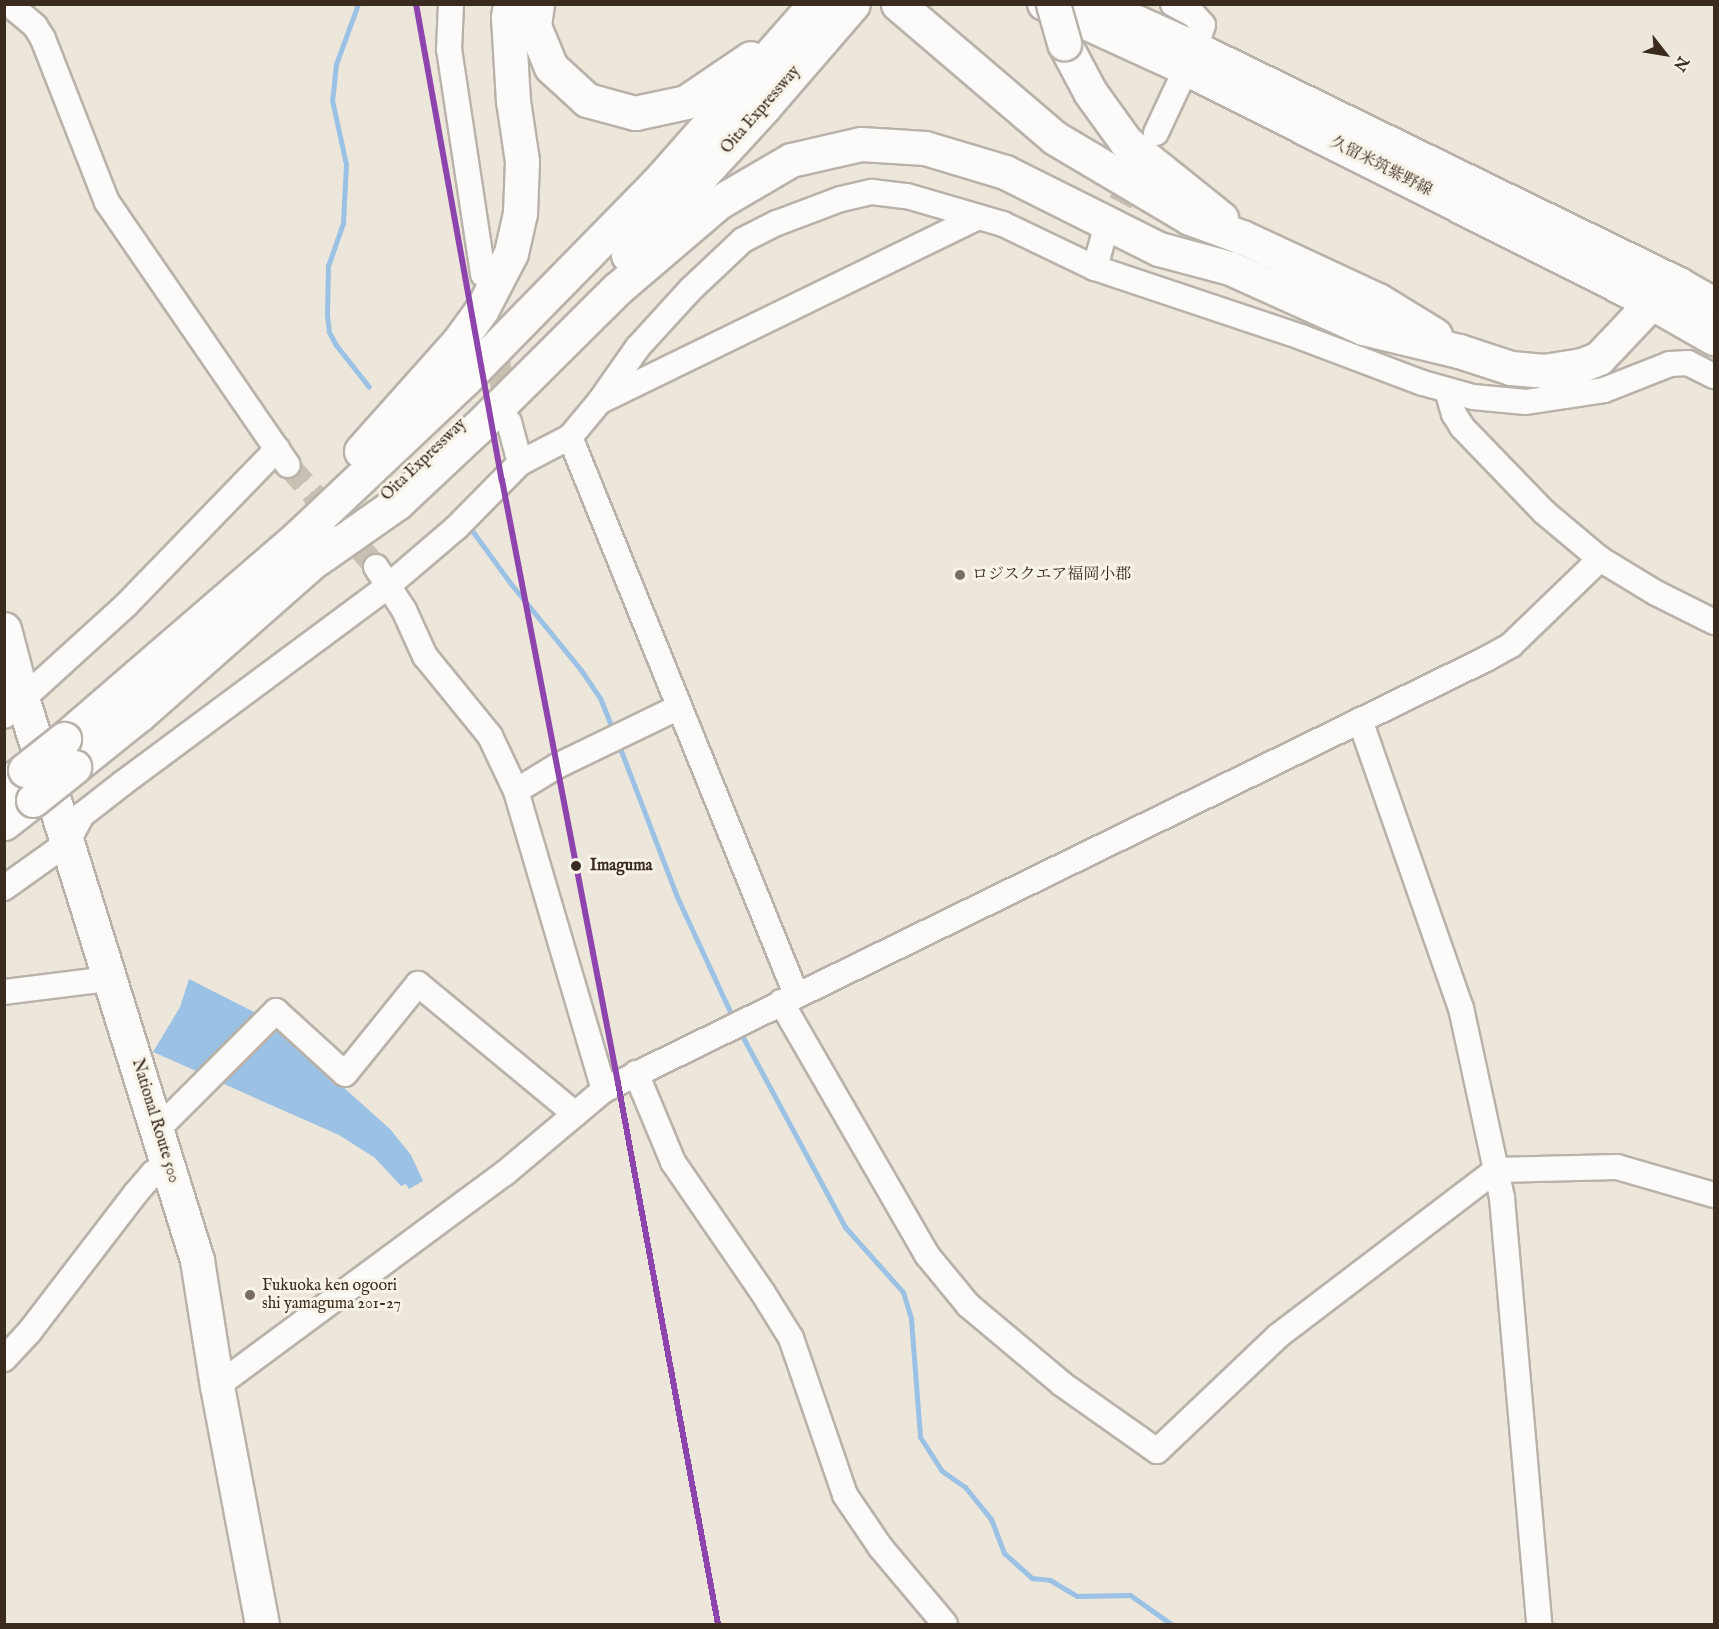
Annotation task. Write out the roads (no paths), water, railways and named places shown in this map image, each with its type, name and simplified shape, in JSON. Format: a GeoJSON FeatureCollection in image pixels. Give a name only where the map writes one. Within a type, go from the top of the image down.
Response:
{"type":"FeatureCollection","features":[{"type":"Feature","properties":{"kind":"highway"},"geometry":{"type":"LineString","coordinates":[[122,690],[307,511],[459,341],[482,309],[511,253],[520,213],[522,161],[513,101],[508,17],[510,4]]}},
{"type":"Feature","properties":{"kind":"highway"},"geometry":{"type":"LineString","coordinates":[[537,4],[534,26],[551,67],[587,100],[634,113],[686,102],[740,68],[814,4]]}},
{"type":"Feature","properties":{"kind":"highway","name":"Oita Expressway"},"geometry":{"type":"LineString","coordinates":[[4,823],[33,800],[122,690],[299,536],[465,379],[658,182],[814,4]]}},
{"type":"Feature","properties":{"kind":"highway"},"geometry":{"type":"LineString","coordinates":[[898,4],[1055,138],[1190,218],[1242,237],[1378,300],[1460,351]]}},
{"type":"Feature","properties":{"kind":"highway"},"geometry":{"type":"LineString","coordinates":[[1053,4],[1064,43],[1090,92],[1125,142],[1204,202],[1242,237]]}},
{"type":"Feature","properties":{"kind":"highway"},"geometry":{"type":"LineString","coordinates":[[856,7],[889,18],[1034,140],[1176,230],[1230,268]]}},
{"type":"Feature","properties":{"kind":"highway","name":"Oita Expressway"},"geometry":{"type":"LineString","coordinates":[[14,778],[69,753],[149,706],[317,559],[491,412],[856,7]]}},
{"type":"Feature","properties":{"kind":"highway"},"geometry":{"type":"LineString","coordinates":[[491,412],[617,289],[719,202],[791,160],[861,144],[926,148],[1005,172],[1159,249],[1230,268],[1363,328],[1460,351],[1522,369],[1544,371],[1582,365],[1599,358],[1651,303],[1679,284]]}},
{"type":"Feature","properties":{"kind":"highway","name":"National Route 500"},"geometry":{"type":"LineString","coordinates":[[4,629],[14,708],[67,843],[197,1260],[217,1386],[262,1624]]}},
{"type":"Feature","properties":{"kind":"main road","name":"久留米筑紫野線"},"geometry":{"type":"LineString","coordinates":[[1044,4],[1190,58],[1679,284],[1714,304]]}},
{"type":"Feature","properties":{"kind":"main road","name":"久留米筑紫野線"},"geometry":{"type":"LineString","coordinates":[[1097,4],[1190,58],[1651,303],[1714,339]]}},
{"type":"Feature","properties":{"kind":"street"},"geometry":{"type":"LineString","coordinates":[[9,4],[35,26],[43,39],[107,202],[282,457],[14,708]]}},
{"type":"Feature","properties":{"kind":"street"},"geometry":{"type":"LineString","coordinates":[[451,4],[449,49],[483,274]]}},
{"type":"Feature","properties":{"kind":"street"},"geometry":{"type":"LineString","coordinates":[[1156,133],[1203,25],[1194,15],[1173,4]]}},
{"type":"Feature","properties":{"kind":"street"},"geometry":{"type":"LineString","coordinates":[[4,888],[67,843],[82,815],[98,802],[382,577],[465,519],[520,463],[570,436],[600,401],[638,347],[691,289],[743,240],[777,223],[842,199],[872,192],[907,196],[1003,224],[1095,268],[1473,398],[1526,402],[1604,390],[1670,364],[1688,363],[1714,376]]}},
{"type":"Feature","properties":{"kind":"street"},"geometry":{"type":"LineString","coordinates":[[600,401],[978,217]]}},
{"type":"Feature","properties":{"kind":"street"},"geometry":{"type":"LineString","coordinates":[[1095,268],[1104,235]]}},
{"type":"Feature","properties":{"kind":"street"},"geometry":{"type":"LineString","coordinates":[[1448,390],[1454,414],[1462,427],[1544,512],[1600,559],[1656,593],[1714,622]]}},
{"type":"Feature","properties":{"kind":"street"},"geometry":{"type":"LineString","coordinates":[[491,412],[520,463]]}},
{"type":"Feature","properties":{"kind":"street"},"geometry":{"type":"LineString","coordinates":[[570,436],[679,707],[789,998],[927,1256],[968,1305],[1062,1384],[1157,1451],[1278,1336],[1496,1170],[1617,1167],[1714,1195]]}},
{"type":"Feature","properties":{"kind":"street"},"geometry":{"type":"LineString","coordinates":[[217,1386],[504,1173],[604,1090],[1511,645],[1600,559]]}},
{"type":"Feature","properties":{"kind":"street"},"geometry":{"type":"LineString","coordinates":[[382,577],[404,610],[425,656],[490,736],[516,790],[604,1090]]}},
{"type":"Feature","properties":{"kind":"street"},"geometry":{"type":"LineString","coordinates":[[516,790],[557,766],[679,707]]}},
{"type":"Feature","properties":{"kind":"street"},"geometry":{"type":"LineString","coordinates":[[1360,720],[1461,1008],[1502,1198],[1539,1624]]}},
{"type":"Feature","properties":{"kind":"street"},"geometry":{"type":"LineString","coordinates":[[4,992],[109,979]]}},
{"type":"Feature","properties":{"kind":"street"},"geometry":{"type":"LineString","coordinates":[[158,1129],[276,1011],[345,1074],[418,984],[575,1114]]}},
{"type":"Feature","properties":{"kind":"street"},"geometry":{"type":"LineString","coordinates":[[636,1073],[673,1162],[763,1293],[791,1338],[845,1495],[881,1548],[945,1624]]}},
{"type":"Feature","properties":{"kind":"street"},"geometry":{"type":"LineString","coordinates":[[4,1359],[30,1331],[153,1173],[169,1167]]}},
{"type":"Feature","properties":{"kind":"water"},"geometry":{"type":"Polygon","coordinates":[[[189,979],[258,1014],[203,1074],[153,1052],[180,1007],[189,979]]]}},
{"type":"Feature","properties":{"kind":"water"},"geometry":{"type":"Polygon","coordinates":[[[276,1027],[390,1129],[411,1155],[423,1181],[409,1189],[406,1184],[401,1186],[375,1158],[339,1135],[217,1081],[276,1027]]]}},
{"type":"Feature","properties":{"kind":"waterway"},"geometry":{"type":"LineString","coordinates":[[358,4],[336,64],[332,100],[346,164],[343,223],[328,266],[327,315],[329,332],[336,345],[369,387]]}},
{"type":"Feature","properties":{"kind":"waterway"},"geometry":{"type":"LineString","coordinates":[[468,525],[511,584],[581,670],[600,698],[614,732]]}},
{"type":"Feature","properties":{"kind":"waterway"},"geometry":{"type":"LineString","coordinates":[[618,743],[678,899],[734,1020]]}},
{"type":"Feature","properties":{"kind":"waterway"},"geometry":{"type":"LineString","coordinates":[[739,1030],[845,1227],[903,1292],[911,1319],[920,1437],[942,1471],[965,1487],[991,1519],[1004,1553],[1032,1578],[1050,1580],[1077,1596],[1130,1595],[1171,1624]]}},
{"type":"Feature","properties":{"kind":"tunnel"},"geometry":{"type":"LineString","coordinates":[[1104,235],[1137,170]]}},
{"type":"Feature","properties":{"kind":"tunnel"},"geometry":{"type":"LineString","coordinates":[[486,291],[507,413]]}},
{"type":"Feature","properties":{"kind":"tunnel"},"geometry":{"type":"LineString","coordinates":[[288,465],[376,567]]}},
{"type":"Feature","properties":{"kind":"place","name":"ロジスクエア福岡小郡"},"geometry":{"type":"Point","coordinates":[960,575]}},
{"type":"Feature","properties":{"kind":"place","name":"Imaguma"},"geometry":{"type":"Point","coordinates":[576,866]}},
{"type":"Feature","properties":{"kind":"place","name":"Fukuoka ken ogoori shi yamaguma 201-27"},"geometry":{"type":"Point","coordinates":[250,1295]}}]}
